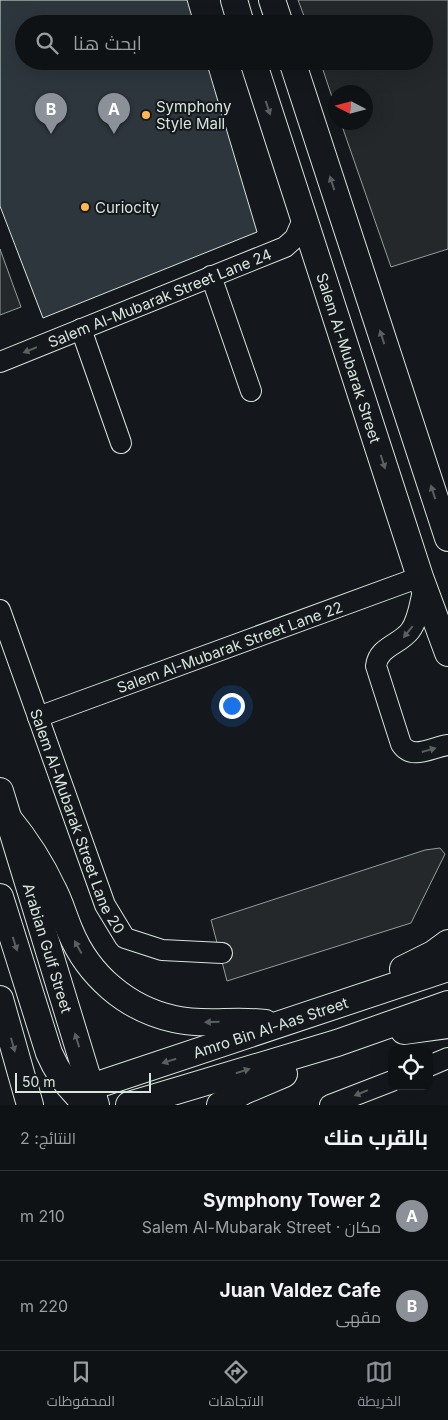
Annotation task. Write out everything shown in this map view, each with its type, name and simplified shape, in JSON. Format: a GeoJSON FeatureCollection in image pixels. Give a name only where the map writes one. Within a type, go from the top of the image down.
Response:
{"type":"FeatureCollection","features":[{"type":"Feature","properties":{"kind":"main road"},"geometry":{"type":"LineString","coordinates":[[234,0],[238,15]]}},
{"type":"Feature","properties":{"kind":"main road"},"geometry":{"type":"LineString","coordinates":[[272,0],[277,15]]}},
{"type":"Feature","properties":{"kind":"main road","name":"Salem Al-Mubarak Street"},"geometry":{"type":"LineString","coordinates":[[256,70],[422,582],[448,653]]}},
{"type":"Feature","properties":{"kind":"main road"},"geometry":{"type":"LineString","coordinates":[[295,70],[448,538]]}},
{"type":"Feature","properties":{"kind":"main road","name":"Arabian Gulf Street"},"geometry":{"type":"LineString","coordinates":[[0,791],[89,1101]]}},
{"type":"Feature","properties":{"kind":"main road"},"geometry":{"type":"LineString","coordinates":[[8,818],[22,835],[45,871],[78,948],[102,980],[117,993],[146,1010],[172,1019],[192,1022],[246,1022],[278,1025]]}},
{"type":"Feature","properties":{"kind":"main road"},"geometry":{"type":"LineString","coordinates":[[0,898],[56,1069],[64,1081],[89,1101]]}},
{"type":"Feature","properties":{"kind":"main road"},"geometry":{"type":"LineString","coordinates":[[352,1000],[384,978],[433,954],[448,943]]}},
{"type":"Feature","properties":{"kind":"main road","name":"Amro Bin Al-Aas Street"},"geometry":{"type":"LineString","coordinates":[[89,1101],[278,1025],[448,968]]}},
{"type":"Feature","properties":{"kind":"main road"},"geometry":{"type":"LineString","coordinates":[[0,999],[30,1105]]}},
{"type":"Feature","properties":{"kind":"main road"},"geometry":{"type":"LineString","coordinates":[[129,1105],[337,1043],[448,1004]]}},
{"type":"Feature","properties":{"kind":"main road"},"geometry":{"type":"LineString","coordinates":[[368,1032],[406,1031],[448,1025]]}},
{"type":"Feature","properties":{"kind":"main road"},"geometry":{"type":"LineString","coordinates":[[220,1105],[244,1090],[278,1077],[308,1062],[337,1043]]}},
{"type":"Feature","properties":{"kind":"street","name":"Salem Al-Mubarak Street Lane 24"},"geometry":{"type":"LineString","coordinates":[[0,362],[285,246],[295,238],[304,217]]}},
{"type":"Feature","properties":{"kind":"street"},"geometry":{"type":"LineString","coordinates":[[211,276],[251,391]]}},
{"type":"Feature","properties":{"kind":"street"},"geometry":{"type":"LineString","coordinates":[[81,329],[121,443]]}},
{"type":"Feature","properties":{"kind":"street"},"geometry":{"type":"LineString","coordinates":[[422,582],[413,625],[403,638],[382,652],[376,666],[401,744],[404,748],[414,753],[419,753],[448,745]]}},
{"type":"Feature","properties":{"kind":"street","name":"Salem Al-Mubarak Street Lane 22"},"geometry":{"type":"LineString","coordinates":[[38,717],[422,582]]}},
{"type":"Feature","properties":{"kind":"street","name":"Salem Al-Mubarak Street Lane 20"},"geometry":{"type":"LineString","coordinates":[[0,610],[105,905],[125,938],[162,950],[222,953]]}},
{"type":"Feature","properties":{"kind":"street"},"geometry":{"type":"LineString","coordinates":[[433,1064],[448,1058]]}},
{"type":"Feature","properties":{"kind":"street"},"geometry":{"type":"LineString","coordinates":[[330,1105],[388,1082]]}},
{"type":"Feature","properties":{"kind":"shaded area"},"geometry":{"type":"Polygon","coordinates":[[[298,0],[448,0],[448,249],[391,267],[343,130],[373,130],[373,85],[328,85],[323,70],[433,70],[433,15],[304,15],[298,0]]]}},
{"type":"Feature","properties":{"kind":"shaded area"},"geometry":{"type":"Polygon","coordinates":[[[0,249],[21,307],[0,315],[0,249]]]}},
{"type":"Feature","properties":{"kind":"shaded area"},"geometry":{"type":"Polygon","coordinates":[[[440,848],[445,854],[411,923],[227,981],[211,920],[425,850],[440,848]]]}},
{"type":"Feature","properties":{"kind":"building"},"geometry":{"type":"Polygon","coordinates":[[[0,0],[187,0],[191,15],[15,15],[15,70],[209,70],[257,232],[43,318],[0,206],[0,0]]]}},
{"type":"Feature","properties":{"kind":"place","name":"Symphony Style Mall"},"geometry":{"type":"Point","coordinates":[146,115]}},
{"type":"Feature","properties":{"kind":"place","name":"Juan Valdez Cafe"},"geometry":{"type":"Point","coordinates":[51,134]}},
{"type":"Feature","properties":{"kind":"place","name":"Symphony Tower 2"},"geometry":{"type":"Point","coordinates":[114,134]}},
{"type":"Feature","properties":{"kind":"place","name":"Curiocity"},"geometry":{"type":"Point","coordinates":[85,207]}}]}
